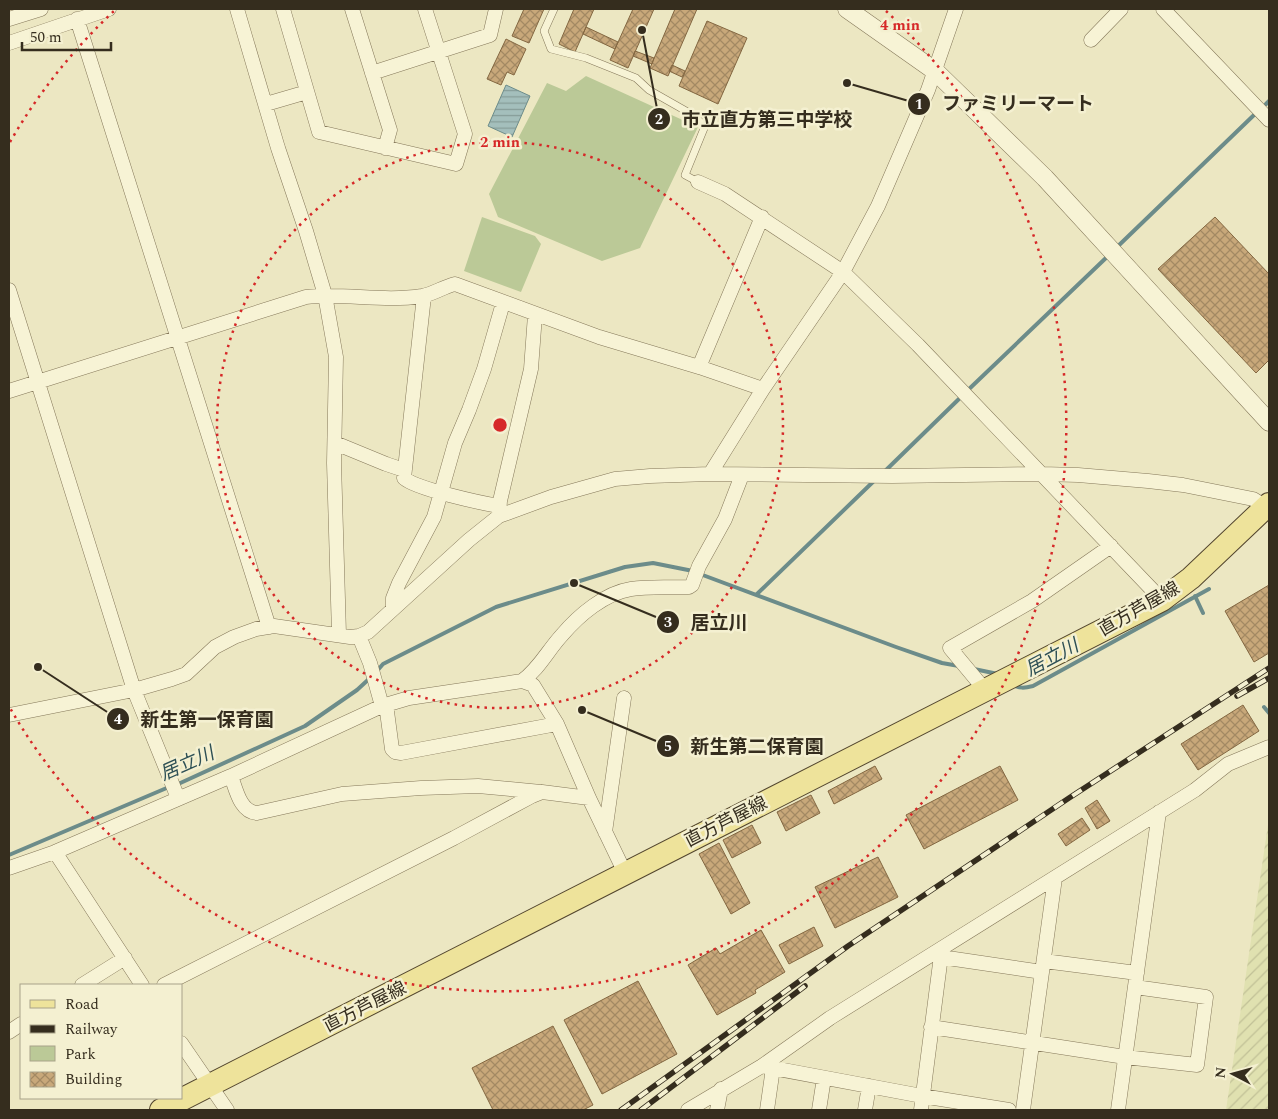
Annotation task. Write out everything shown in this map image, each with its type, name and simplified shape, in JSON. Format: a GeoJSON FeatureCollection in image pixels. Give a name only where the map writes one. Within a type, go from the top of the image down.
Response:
{"type":"FeatureCollection","features":[{"type":"Feature","properties":{"kind":"main road","name":"直方芦屋線"},"geometry":{"type":"LineString","coordinates":[[161,1110],[987,686],[1020,673],[1162,600],[1192,578],[1267,505]]}},
{"type":"Feature","properties":{"kind":"street"},"geometry":{"type":"LineString","coordinates":[[9,19],[41,9]]}},
{"type":"Feature","properties":{"kind":"street"},"geometry":{"type":"LineString","coordinates":[[9,43],[108,9]]}},
{"type":"Feature","properties":{"kind":"street"},"geometry":{"type":"LineString","coordinates":[[237,9],[325,295],[336,357],[335,443],[339,634]]}},
{"type":"Feature","properties":{"kind":"street"},"geometry":{"type":"LineString","coordinates":[[283,9],[319,132],[456,164],[465,134],[425,9]]}},
{"type":"Feature","properties":{"kind":"street"},"geometry":{"type":"LineString","coordinates":[[352,9],[390,130],[385,148]]}},
{"type":"Feature","properties":{"kind":"street"},"geometry":{"type":"LineString","coordinates":[[372,73],[490,35],[496,9]]}},
{"type":"Feature","properties":{"kind":"street"},"geometry":{"type":"LineString","coordinates":[[847,9],[935,71],[1045,178],[1269,422]]}},
{"type":"Feature","properties":{"kind":"street"},"geometry":{"type":"LineString","coordinates":[[710,474],[763,389],[843,272],[878,206],[935,71],[956,9]]}},
{"type":"Feature","properties":{"kind":"street"},"geometry":{"type":"LineString","coordinates":[[1090,40],[1121,9]]}},
{"type":"Feature","properties":{"kind":"street"},"geometry":{"type":"LineString","coordinates":[[1163,9],[1269,120]]}},
{"type":"Feature","properties":{"kind":"street"},"geometry":{"type":"LineString","coordinates":[[77,20],[268,627]]}},
{"type":"Feature","properties":{"kind":"street"},"geometry":{"type":"LineString","coordinates":[[266,104],[307,92]]}},
{"type":"Feature","properties":{"kind":"street"},"geometry":{"type":"LineString","coordinates":[[698,182],[725,194],[843,272],[964,393],[1162,600]]}},
{"type":"Feature","properties":{"kind":"street"},"geometry":{"type":"LineString","coordinates":[[700,367],[762,217]]}},
{"type":"Feature","properties":{"kind":"street"},"geometry":{"type":"LineString","coordinates":[[9,391],[306,297],[325,295],[379,299],[424,296],[455,284],[535,315],[763,389]]}},
{"type":"Feature","properties":{"kind":"street"},"geometry":{"type":"LineString","coordinates":[[9,290],[134,690],[177,796]]}},
{"type":"Feature","properties":{"kind":"street"},"geometry":{"type":"LineString","coordinates":[[424,296],[404,478],[409,482],[499,511]]}},
{"type":"Feature","properties":{"kind":"street"},"geometry":{"type":"LineString","coordinates":[[393,609],[393,598],[399,583],[434,517],[455,443],[484,369],[503,302]]}},
{"type":"Feature","properties":{"kind":"street"},"geometry":{"type":"LineString","coordinates":[[499,511],[531,369],[535,315]]}},
{"type":"Feature","properties":{"kind":"street"},"geometry":{"type":"LineString","coordinates":[[335,443],[404,470]]}},
{"type":"Feature","properties":{"kind":"street"},"geometry":{"type":"LineString","coordinates":[[9,715],[134,690],[172,679],[186,674],[215,647],[234,637],[256,629],[274,626],[350,637],[359,636],[368,632],[499,511],[615,479],[710,474],[879,476],[1042,474],[1139,480],[1183,485],[1253,499],[1267,505]]}},
{"type":"Feature","properties":{"kind":"street"},"geometry":{"type":"LineString","coordinates":[[9,868],[55,852],[177,796],[231,776],[384,705],[409,698],[522,681],[531,675],[561,635],[579,617],[606,598],[630,589],[689,587],[692,585],[699,566],[725,519],[742,475]]}},
{"type":"Feature","properties":{"kind":"street"},"geometry":{"type":"LineString","coordinates":[[987,686],[950,648],[1032,601],[1111,546]]}},
{"type":"Feature","properties":{"kind":"street"},"geometry":{"type":"LineString","coordinates":[[359,636],[384,705],[392,749],[395,752],[401,753],[558,724]]}},
{"type":"Feature","properties":{"kind":"street"},"geometry":{"type":"LineString","coordinates":[[522,681],[533,685],[558,724],[589,798],[625,873]]}},
{"type":"Feature","properties":{"kind":"street"},"geometry":{"type":"LineString","coordinates":[[605,832],[624,698]]}},
{"type":"Feature","properties":{"kind":"street"},"geometry":{"type":"LineString","coordinates":[[688,1110],[721,1090],[768,1067],[830,1018],[941,953],[1055,878],[1195,790],[1228,764],[1269,747]]}},
{"type":"Feature","properties":{"kind":"street"},"geometry":{"type":"LineString","coordinates":[[231,776],[245,808],[251,813],[257,814],[342,794],[412,788],[478,786],[589,798]]}},
{"type":"Feature","properties":{"kind":"street"},"geometry":{"type":"LineString","coordinates":[[166,984],[542,792]]}},
{"type":"Feature","properties":{"kind":"street"},"geometry":{"type":"LineString","coordinates":[[1118,1110],[1159,812]]}},
{"type":"Feature","properties":{"kind":"street"},"geometry":{"type":"LineString","coordinates":[[55,852],[141,984]]}},
{"type":"Feature","properties":{"kind":"street"},"geometry":{"type":"LineString","coordinates":[[1023,1110],[1055,878]]}},
{"type":"Feature","properties":{"kind":"street"},"geometry":{"type":"LineString","coordinates":[[931,1028],[1197,1065],[1206,997],[1136,980],[941,953]]}},
{"type":"Feature","properties":{"kind":"street"},"geometry":{"type":"LineString","coordinates":[[921,1110],[941,953]]}},
{"type":"Feature","properties":{"kind":"street"},"geometry":{"type":"LineString","coordinates":[[84,984],[125,958]]}},
{"type":"Feature","properties":{"kind":"street"},"geometry":{"type":"LineString","coordinates":[[9,1032],[20,1025]]}},
{"type":"Feature","properties":{"kind":"street"},"geometry":{"type":"LineString","coordinates":[[182,1044],[227,1110]]}},
{"type":"Feature","properties":{"kind":"street"},"geometry":{"type":"LineString","coordinates":[[768,1067],[1009,1110]]}},
{"type":"Feature","properties":{"kind":"street"},"geometry":{"type":"LineString","coordinates":[[767,1110],[768,1067]]}},
{"type":"Feature","properties":{"kind":"street"},"geometry":{"type":"LineString","coordinates":[[819,1110],[824,1078]]}},
{"type":"Feature","properties":{"kind":"street"},"geometry":{"type":"LineString","coordinates":[[865,1110],[869,1086]]}},
{"type":"Feature","properties":{"kind":"street"},"geometry":{"type":"LineString","coordinates":[[718,1110],[721,1090]]}},
{"type":"Feature","properties":{"kind":"lane"},"geometry":{"type":"LineString","coordinates":[[554,9],[544,31],[551,49],[586,58],[636,78],[649,90],[693,115],[705,126],[685,175],[698,182]]}},
{"type":"Feature","properties":{"kind":"green space"},"geometry":{"type":"Polygon","coordinates":[[[586,76],[698,127],[640,248],[602,261],[498,217],[489,194],[547,83],[566,91],[586,76]]]}},
{"type":"Feature","properties":{"kind":"green space"},"geometry":{"type":"Polygon","coordinates":[[[482,217],[535,236],[541,244],[521,292],[464,271],[482,217]]]}},
{"type":"Feature","properties":{"kind":"green space"},"geometry":{"type":"Polygon","coordinates":[[[1269,818],[1269,1110],[1226,1110],[1269,818]]]}},
{"type":"Feature","properties":{"kind":"water"},"geometry":{"type":"Polygon","coordinates":[[[506,85],[530,96],[512,137],[488,126],[506,85]]]}},
{"type":"Feature","properties":{"kind":"building"},"geometry":{"type":"Polygon","coordinates":[[[524,9],[544,9],[529,43],[512,36],[524,9]]]}},
{"type":"Feature","properties":{"kind":"building"},"geometry":{"type":"Polygon","coordinates":[[[574,9],[594,9],[575,52],[559,44],[574,9]]]}},
{"type":"Feature","properties":{"kind":"building"},"geometry":{"type":"Polygon","coordinates":[[[633,9],[654,9],[628,68],[610,60],[633,9]]]}},
{"type":"Feature","properties":{"kind":"building"},"geometry":{"type":"Polygon","coordinates":[[[675,9],[697,9],[668,76],[650,68],[675,9]]]}},
{"type":"Feature","properties":{"kind":"building"},"geometry":{"type":"Polygon","coordinates":[[[707,21],[747,38],[718,104],[679,86],[707,21]]]}},
{"type":"Feature","properties":{"kind":"building"},"geometry":{"type":"Polygon","coordinates":[[[586,27],[618,42],[615,49],[583,34],[586,27]]]}},
{"type":"Feature","properties":{"kind":"building"},"geometry":{"type":"Polygon","coordinates":[[[506,39],[526,49],[514,75],[507,72],[501,85],[487,79],[506,39]]]}},
{"type":"Feature","properties":{"kind":"building"},"geometry":{"type":"Polygon","coordinates":[[[635,51],[654,58],[652,64],[633,56],[635,51]]]}},
{"type":"Feature","properties":{"kind":"building"},"geometry":{"type":"Polygon","coordinates":[[[672,65],[685,71],[682,77],[669,71],[672,65]]]}},
{"type":"Feature","properties":{"kind":"building"},"geometry":{"type":"Polygon","coordinates":[[[1215,217],[1269,274],[1269,360],[1256,373],[1158,269],[1215,217]]]}},
{"type":"Feature","properties":{"kind":"building"},"geometry":{"type":"Polygon","coordinates":[[[1269,585],[1269,653],[1254,662],[1225,611],[1269,585]]]}},
{"type":"Feature","properties":{"kind":"building"},"geometry":{"type":"Polygon","coordinates":[[[1243,705],[1259,731],[1198,770],[1181,744],[1243,705]]]}},
{"type":"Feature","properties":{"kind":"building"},"geometry":{"type":"Polygon","coordinates":[[[875,766],[882,779],[834,804],[828,791],[875,766]]]}},
{"type":"Feature","properties":{"kind":"building"},"geometry":{"type":"Polygon","coordinates":[[[1000,766],[1018,800],[924,849],[906,815],[1000,766]]]}},
{"type":"Feature","properties":{"kind":"building"},"geometry":{"type":"Polygon","coordinates":[[[811,795],[820,813],[786,831],[777,812],[811,795]]]}},
{"type":"Feature","properties":{"kind":"building"},"geometry":{"type":"Polygon","coordinates":[[[1097,800],[1110,821],[1097,829],[1085,808],[1097,800]]]}},
{"type":"Feature","properties":{"kind":"building"},"geometry":{"type":"Polygon","coordinates":[[[1082,818],[1090,830],[1066,846],[1058,834],[1082,818]]]}},
{"type":"Feature","properties":{"kind":"building"},"geometry":{"type":"Polygon","coordinates":[[[752,825],[761,843],[732,858],[723,840],[752,825]]]}},
{"type":"Feature","properties":{"kind":"building"},"geometry":{"type":"Polygon","coordinates":[[[719,843],[750,903],[731,914],[699,854],[719,843]]]}},
{"type":"Feature","properties":{"kind":"building"},"geometry":{"type":"Polygon","coordinates":[[[878,857],[898,897],[835,928],[815,887],[878,857]]]}},
{"type":"Feature","properties":{"kind":"building"},"geometry":{"type":"Polygon","coordinates":[[[814,927],[823,946],[789,964],[779,945],[814,927]]]}},
{"type":"Feature","properties":{"kind":"building"},"geometry":{"type":"Polygon","coordinates":[[[761,930],[785,972],[755,990],[756,993],[717,1015],[688,965],[716,948],[720,954],[761,930]]]}},
{"type":"Feature","properties":{"kind":"building"},"geometry":{"type":"Polygon","coordinates":[[[638,981],[677,1054],[602,1094],[564,1020],[638,981]]]}},
{"type":"Feature","properties":{"kind":"building"},"geometry":{"type":"Polygon","coordinates":[[[553,1026],[593,1105],[583,1110],[493,1110],[472,1068],[553,1026]]]}},
{"type":"Feature","properties":{"kind":"waterway"},"geometry":{"type":"LineString","coordinates":[[1266,104],[1269,101]]}},
{"type":"Feature","properties":{"kind":"waterway"},"geometry":{"type":"LineString","coordinates":[[1115,249],[1254,115]]}},
{"type":"Feature","properties":{"kind":"waterway"},"geometry":{"type":"LineString","coordinates":[[967,391],[1108,256]]}},
{"type":"Feature","properties":{"kind":"waterway"},"geometry":{"type":"LineString","coordinates":[[883,473],[962,396]]}},
{"type":"Feature","properties":{"kind":"waterway"},"geometry":{"type":"LineString","coordinates":[[757,594],[876,479]]}},
{"type":"Feature","properties":{"kind":"waterway","name":"居立川"},"geometry":{"type":"LineString","coordinates":[[377,671],[383,664],[496,607],[625,567],[653,563],[693,571]]}},
{"type":"Feature","properties":{"kind":"waterway","name":"居立川"},"geometry":{"type":"LineString","coordinates":[[700,574],[896,647],[942,663],[959,666]]}},
{"type":"Feature","properties":{"kind":"waterway","name":"居立川"},"geometry":{"type":"LineString","coordinates":[[1012,684],[1022,688],[1033,686],[1209,589]]}},
{"type":"Feature","properties":{"kind":"waterway","name":"居立川"},"geometry":{"type":"LineString","coordinates":[[1195,596],[1203,613]]}},
{"type":"Feature","properties":{"kind":"waterway","name":"居立川"},"geometry":{"type":"LineString","coordinates":[[974,669],[998,674]]}},
{"type":"Feature","properties":{"kind":"waterway","name":"居立川"},"geometry":{"type":"LineString","coordinates":[[176,785],[305,726],[357,690],[370,678]]}},
{"type":"Feature","properties":{"kind":"waterway"},"geometry":{"type":"LineString","coordinates":[[1264,707],[1269,713]]}},
{"type":"Feature","properties":{"kind":"waterway","name":"居立川"},"geometry":{"type":"LineString","coordinates":[[9,855],[169,787]]}},
{"type":"Feature","properties":{"kind":"railway"},"geometry":{"type":"LineString","coordinates":[[621,1110],[848,946],[1069,798],[1269,668]]}},
{"type":"Feature","properties":{"kind":"railway"},"geometry":{"type":"LineString","coordinates":[[1237,696],[1269,678]]}},
{"type":"Feature","properties":{"kind":"railway"},"geometry":{"type":"LineString","coordinates":[[641,1110],[805,986]]}},
{"type":"Feature","properties":{"kind":"place","name":"市立直方第三中学校"},"geometry":{"type":"Point","coordinates":[642,30]}},
{"type":"Feature","properties":{"kind":"place","name":"ファミリーマート"},"geometry":{"type":"Point","coordinates":[847,83]}},
{"type":"Feature","properties":{"kind":"place","name":"居立川"},"geometry":{"type":"Point","coordinates":[574,583]}},
{"type":"Feature","properties":{"kind":"place","name":"新生第一保育園"},"geometry":{"type":"Point","coordinates":[38,667]}},
{"type":"Feature","properties":{"kind":"place","name":"新生第二保育園"},"geometry":{"type":"Point","coordinates":[582,710]}}]}
